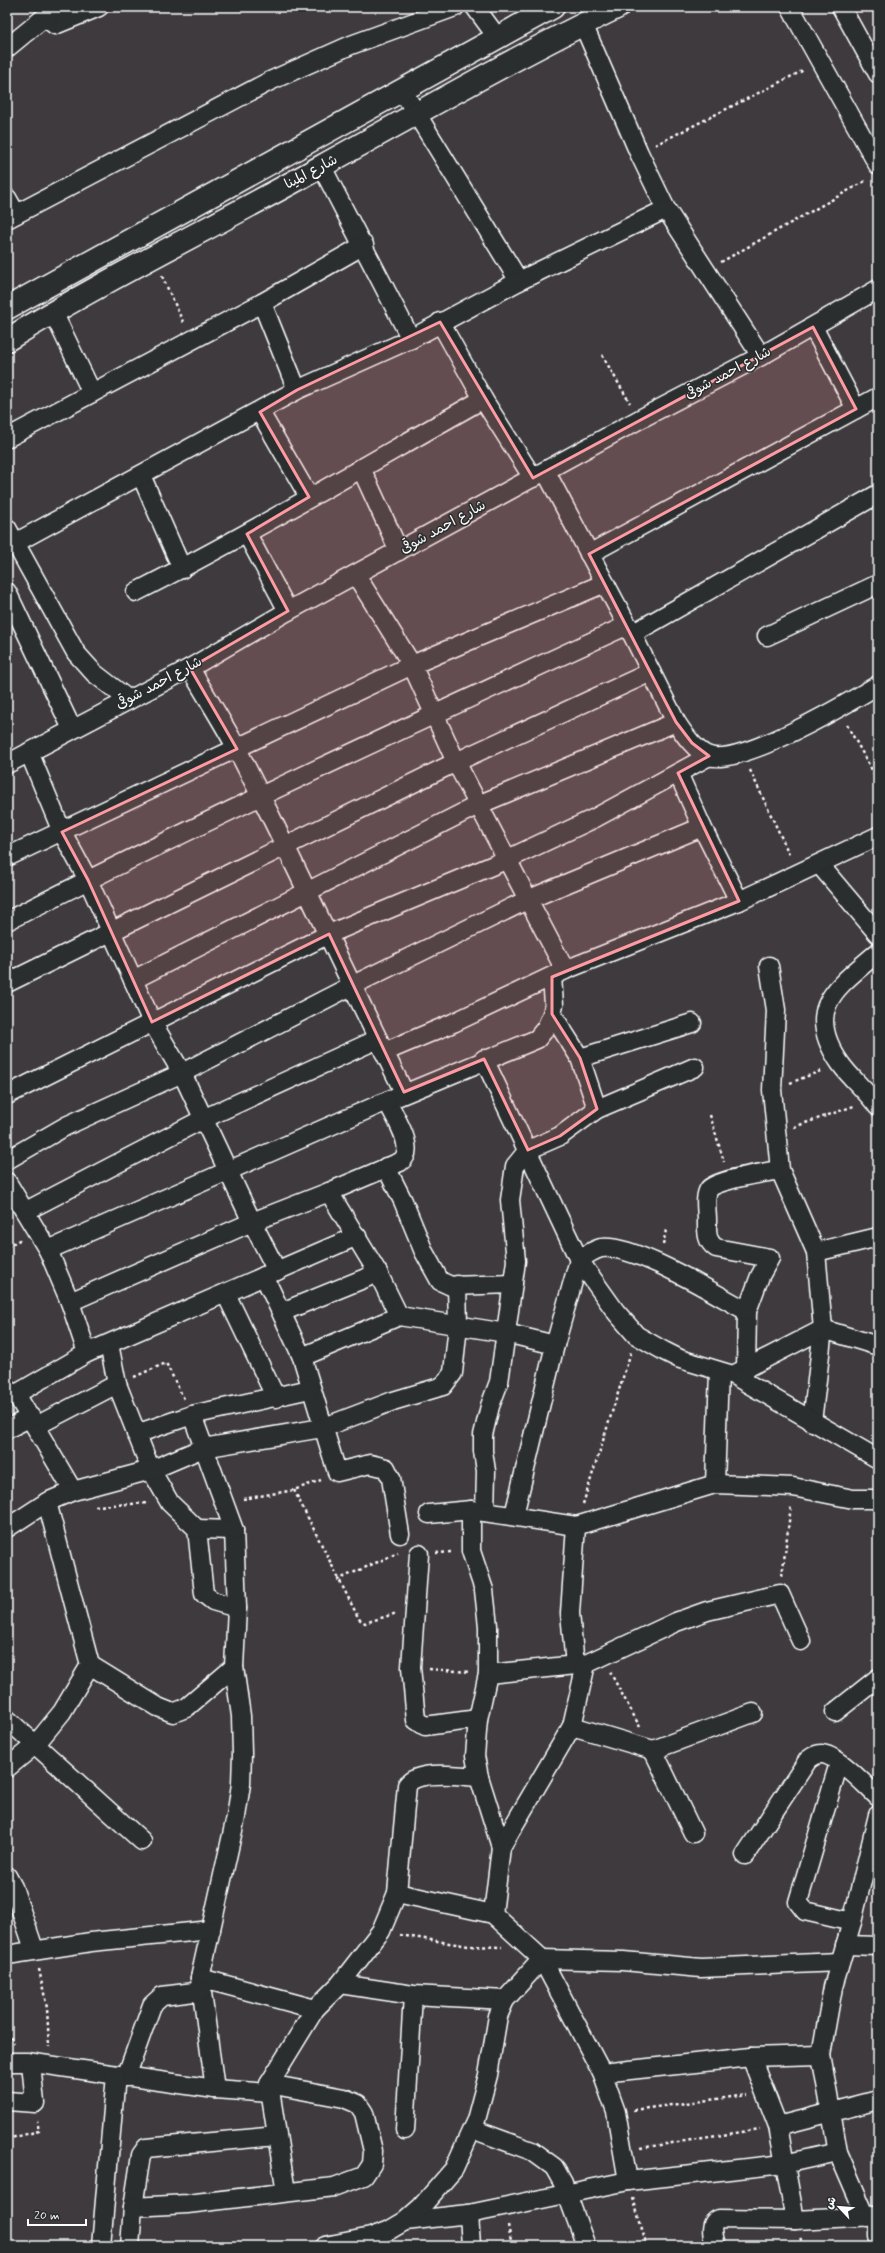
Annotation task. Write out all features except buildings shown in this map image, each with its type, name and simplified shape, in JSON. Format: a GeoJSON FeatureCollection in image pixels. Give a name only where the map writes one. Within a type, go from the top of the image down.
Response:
{"type":"FeatureCollection","features":[{"type":"Feature","properties":{"kind":"main road","name":"شارع المينا"},"geometry":{"type":"LineString","coordinates":[[7,308],[554,7]]}},
{"type":"Feature","properties":{"kind":"main road","name":"شارع المينا"},"geometry":{"type":"LineString","coordinates":[[7,340],[153,255],[322,167],[414,113],[618,7]]}},
{"type":"Feature","properties":{"kind":"street"},"geometry":{"type":"LineString","coordinates":[[7,48],[51,12],[55,25],[99,7]]}},
{"type":"Feature","properties":{"kind":"street"},"geometry":{"type":"LineString","coordinates":[[7,198],[11,217],[270,81],[376,35],[455,7]]}},
{"type":"Feature","properties":{"kind":"street"},"geometry":{"type":"LineString","coordinates":[[475,7],[497,37]]}},
{"type":"Feature","properties":{"kind":"street"},"geometry":{"type":"LineString","coordinates":[[790,7],[820,62],[875,171]]}},
{"type":"Feature","properties":{"kind":"street"},"geometry":{"type":"LineString","coordinates":[[841,7],[878,74]]}},
{"type":"Feature","properties":{"kind":"street"},"geometry":{"type":"LineString","coordinates":[[583,24],[639,153],[666,209],[707,270],[761,356]]}},
{"type":"Feature","properties":{"kind":"street"},"geometry":{"type":"LineString","coordinates":[[402,90],[414,113],[519,281]]}},
{"type":"Feature","properties":{"kind":"street"},"geometry":{"type":"LineString","coordinates":[[322,167],[364,245],[411,339]]}},
{"type":"Feature","properties":{"kind":"street"},"geometry":{"type":"LineString","coordinates":[[129,700],[99,677],[76,653],[11,536],[141,475],[260,412],[297,390],[411,339],[440,322],[519,281],[666,209]]}},
{"type":"Feature","properties":{"kind":"street"},"geometry":{"type":"LineString","coordinates":[[7,438],[262,303],[364,245]]}},
{"type":"Feature","properties":{"kind":"street","name":"شارع احمد شوقى"},"geometry":{"type":"LineString","coordinates":[[7,764],[190,668],[288,611],[540,475],[640,419],[761,356],[878,289]]}},
{"type":"Feature","properties":{"kind":"street"},"geometry":{"type":"LineString","coordinates":[[262,303],[297,390]]}},
{"type":"Feature","properties":{"kind":"street"},"geometry":{"type":"LineString","coordinates":[[53,312],[92,393]]}},
{"type":"Feature","properties":{"kind":"street"},"geometry":{"type":"LineString","coordinates":[[440,322],[483,400],[540,475],[590,554],[676,722],[692,743],[709,756],[719,758],[742,754],[838,708],[878,685]]}},
{"type":"Feature","properties":{"kind":"street"},"geometry":{"type":"LineString","coordinates":[[813,326],[856,409]]}},
{"type":"Feature","properties":{"kind":"street"},"geometry":{"type":"LineString","coordinates":[[590,554],[878,397]]}},
{"type":"Feature","properties":{"kind":"street"},"geometry":{"type":"LineString","coordinates":[[136,592],[247,534],[360,468],[483,400]]}},
{"type":"Feature","properties":{"kind":"street"},"geometry":{"type":"LineString","coordinates":[[260,412],[309,497]]}},
{"type":"Feature","properties":{"kind":"street"},"geometry":{"type":"LineString","coordinates":[[360,468],[399,551]]}},
{"type":"Feature","properties":{"kind":"street"},"geometry":{"type":"LineString","coordinates":[[141,475],[182,569]]}},
{"type":"Feature","properties":{"kind":"street"},"geometry":{"type":"LineString","coordinates":[[7,921],[88,880],[434,714],[630,630],[878,494]]}},
{"type":"Feature","properties":{"kind":"street"},"geometry":{"type":"LineString","coordinates":[[247,534],[288,611]]}},
{"type":"Feature","properties":{"kind":"street"},"geometry":{"type":"LineString","coordinates":[[48,1250],[404,1092],[537,1039],[546,1028],[552,1014],[559,973],[508,859],[456,762],[412,665],[356,575]]}},
{"type":"Feature","properties":{"kind":"street"},"geometry":{"type":"LineString","coordinates":[[7,857],[412,665],[605,583]]}},
{"type":"Feature","properties":{"kind":"street"},"geometry":{"type":"LineString","coordinates":[[767,636],[878,584]]}},
{"type":"Feature","properties":{"kind":"street"},"geometry":{"type":"LineString","coordinates":[[7,592],[72,729]]}},
{"type":"Feature","properties":{"kind":"street"},"geometry":{"type":"LineString","coordinates":[[190,668],[237,749],[284,846],[309,892],[404,1092]]}},
{"type":"Feature","properties":{"kind":"street"},"geometry":{"type":"LineString","coordinates":[[7,983],[456,762],[651,672]]}},
{"type":"Feature","properties":{"kind":"street"},"geometry":{"type":"LineString","coordinates":[[133,980],[478,805],[676,722]]}},
{"type":"Feature","properties":{"kind":"street"},"geometry":{"type":"LineString","coordinates":[[29,752],[62,832],[88,880],[152,1022],[182,1073],[252,1222],[271,1274],[282,1312],[302,1357],[310,1389],[337,1472],[370,1464],[386,1468],[391,1478],[400,1534]]}},
{"type":"Feature","properties":{"kind":"street"},"geometry":{"type":"LineString","coordinates":[[7,1095],[329,934],[508,859],[596,818],[709,756]]}},
{"type":"Feature","properties":{"kind":"street"},"geometry":{"type":"LineString","coordinates":[[678,773],[738,901]]}},
{"type":"Feature","properties":{"kind":"street"},"geometry":{"type":"LineString","coordinates":[[7,1160],[66,1126],[182,1073],[526,900],[702,827]]}},
{"type":"Feature","properties":{"kind":"street"},"geometry":{"type":"LineString","coordinates":[[26,1211],[203,1119],[381,1045],[453,1023],[559,973],[738,901],[878,836]]}},
{"type":"Feature","properties":{"kind":"street"},"geometry":{"type":"LineString","coordinates":[[819,864],[878,934]]}},
{"type":"Feature","properties":{"kind":"street"},"geometry":{"type":"LineString","coordinates":[[875,1103],[840,1064],[823,1029],[828,1002],[834,991],[878,952]]}},
{"type":"Feature","properties":{"kind":"street"},"geometry":{"type":"LineString","coordinates":[[769,966],[776,1018],[772,1090],[780,1170],[816,1252],[823,1329],[812,1422]]}},
{"type":"Feature","properties":{"kind":"street"},"geometry":{"type":"LineString","coordinates":[[552,1014],[580,1058],[597,1109]]}},
{"type":"Feature","properties":{"kind":"street"},"geometry":{"type":"LineString","coordinates":[[580,1058],[692,1023]]}},
{"type":"Feature","properties":{"kind":"street"},"geometry":{"type":"LineString","coordinates":[[484,1059],[579,1260],[616,1312],[636,1335],[680,1359],[733,1372],[812,1422],[878,1459]]}},
{"type":"Feature","properties":{"kind":"street"},"geometry":{"type":"LineString","coordinates":[[502,1847],[479,1777],[475,1756],[478,1719],[488,1674],[487,1607],[484,1590],[471,1551],[486,1471],[483,1451],[483,1435],[490,1406],[499,1382],[516,1260],[510,1189],[515,1166],[528,1150],[560,1136],[597,1109],[696,1067]]}},
{"type":"Feature","properties":{"kind":"street"},"geometry":{"type":"LineString","coordinates":[[70,1302],[252,1222],[328,1192],[402,1160],[408,1149],[407,1143],[387,1100]]}},
{"type":"Feature","properties":{"kind":"street"},"geometry":{"type":"LineString","coordinates":[[386,1167],[403,1201],[424,1252],[436,1276],[444,1284],[512,1284]]}},
{"type":"Feature","properties":{"kind":"street"},"geometry":{"type":"LineString","coordinates":[[715,1484],[733,1372],[747,1311],[760,1276],[770,1258],[716,1248],[708,1240],[707,1194],[711,1187],[729,1180],[780,1170]]}},
{"type":"Feature","properties":{"kind":"street"},"geometry":{"type":"LineString","coordinates":[[7,1182],[26,1211],[48,1250],[70,1302],[87,1353]]}},
{"type":"Feature","properties":{"kind":"street"},"geometry":{"type":"LineString","coordinates":[[328,1192],[357,1236],[378,1273],[399,1316]]}},
{"type":"Feature","properties":{"kind":"street"},"geometry":{"type":"LineString","coordinates":[[73,1491],[34,1421],[12,1392],[87,1353],[357,1236]]}},
{"type":"Feature","properties":{"kind":"street"},"geometry":{"type":"LineString","coordinates":[[816,1252],[878,1237]]}},
{"type":"Feature","properties":{"kind":"street"},"geometry":{"type":"LineString","coordinates":[[514,1515],[555,1345],[579,1260],[588,1253],[601,1248],[617,1249],[660,1266],[747,1311]]}},
{"type":"Feature","properties":{"kind":"street"},"geometry":{"type":"LineString","coordinates":[[282,1312],[378,1273]]}},
{"type":"Feature","properties":{"kind":"street"},"geometry":{"type":"LineString","coordinates":[[7,1528],[47,1502],[73,1491],[151,1470],[203,1448],[322,1428],[393,1401],[443,1386],[453,1373],[458,1324],[457,1285]]}},
{"type":"Feature","properties":{"kind":"street"},"geometry":{"type":"LineString","coordinates":[[226,1294],[276,1398]]}},
{"type":"Feature","properties":{"kind":"street"},"geometry":{"type":"LineString","coordinates":[[302,1357],[399,1316],[458,1324],[506,1333],[555,1345]]}},
{"type":"Feature","properties":{"kind":"street"},"geometry":{"type":"LineString","coordinates":[[733,1372],[823,1329],[878,1346]]}},
{"type":"Feature","properties":{"kind":"street"},"geometry":{"type":"LineString","coordinates":[[109,1344],[117,1384],[151,1470],[170,1502],[197,1529],[204,1594],[213,1601],[237,1608]]}},
{"type":"Feature","properties":{"kind":"street"},"geometry":{"type":"LineString","coordinates":[[7,1430],[34,1421],[117,1384]]}},
{"type":"Feature","properties":{"kind":"street"},"geometry":{"type":"LineString","coordinates":[[136,1434],[192,1415],[276,1398],[310,1389]]}},
{"type":"Feature","properties":{"kind":"street"},"geometry":{"type":"LineString","coordinates":[[192,1415],[234,1530],[237,1608],[234,1667],[241,1716],[241,1784],[236,1817],[211,1930],[201,1984],[215,2089]]}},
{"type":"Feature","properties":{"kind":"street"},"geometry":{"type":"LineString","coordinates":[[429,1514],[478,1511],[514,1515],[576,1526],[715,1484],[793,1487],[853,1499],[878,1499]]}},
{"type":"Feature","properties":{"kind":"street"},"geometry":{"type":"LineString","coordinates":[[47,1502],[90,1665],[167,1711],[173,1713],[186,1708],[234,1667]]}},
{"type":"Feature","properties":{"kind":"street"},"geometry":{"type":"LineString","coordinates":[[493,1914],[502,1847],[572,1726],[588,1662],[570,1613],[576,1526]]}},
{"type":"Feature","properties":{"kind":"street"},"geometry":{"type":"LineString","coordinates":[[197,1529],[234,1530]]}},
{"type":"Feature","properties":{"kind":"street"},"geometry":{"type":"LineString","coordinates":[[419,1554],[411,1667],[416,1717],[420,1724],[425,1726],[478,1719]]}},
{"type":"Feature","properties":{"kind":"street"},"geometry":{"type":"LineString","coordinates":[[488,1674],[588,1662],[665,1626],[707,1611],[780,1594],[801,1641]]}},
{"type":"Feature","properties":{"kind":"street"},"geometry":{"type":"LineString","coordinates":[[7,1768],[36,1744],[62,1712],[90,1665]]}},
{"type":"Feature","properties":{"kind":"street"},"geometry":{"type":"LineString","coordinates":[[835,1712],[878,1678]]}},
{"type":"Feature","properties":{"kind":"street"},"geometry":{"type":"LineString","coordinates":[[572,1726],[653,1750],[753,1713]]}},
{"type":"Feature","properties":{"kind":"street"},"geometry":{"type":"LineString","coordinates":[[7,1719],[142,1841]]}},
{"type":"Feature","properties":{"kind":"street"},"geometry":{"type":"LineString","coordinates":[[653,1750],[693,1833]]}},
{"type":"Feature","properties":{"kind":"street"},"geometry":{"type":"LineString","coordinates":[[745,1855],[808,1760],[820,1754],[833,1758],[840,1763],[878,1797]]}},
{"type":"Feature","properties":{"kind":"street"},"geometry":{"type":"LineString","coordinates":[[840,1763],[798,1902],[805,1911],[852,1922]]}},
{"type":"Feature","properties":{"kind":"street"},"geometry":{"type":"LineString","coordinates":[[286,2192],[270,2088],[315,2009],[340,1984],[381,1931],[397,1893],[405,1796],[410,1780],[426,1775],[479,1777]]}},
{"type":"Feature","properties":{"kind":"street"},"geometry":{"type":"LineString","coordinates":[[878,1815],[852,1922],[833,1987],[821,2055],[838,2152],[874,2216],[878,2236]]}},
{"type":"Feature","properties":{"kind":"street"},"geometry":{"type":"LineString","coordinates":[[7,1876],[13,1886],[34,1949]]}},
{"type":"Feature","properties":{"kind":"street"},"geometry":{"type":"LineString","coordinates":[[397,1893],[493,1914],[528,1944],[542,1959],[602,2073],[616,2112],[628,2181]]}},
{"type":"Feature","properties":{"kind":"street"},"geometry":{"type":"LineString","coordinates":[[7,1955],[34,1949],[211,1930]]}},
{"type":"Feature","properties":{"kind":"street"},"geometry":{"type":"LineString","coordinates":[[325,2246],[388,2232],[405,2222],[421,2207],[454,2169],[472,2129],[488,2075],[498,2016],[505,2000],[542,1959],[616,1961],[701,1968],[843,1953],[878,1946]]}},
{"type":"Feature","properties":{"kind":"street"},"geometry":{"type":"LineString","coordinates":[[101,2246],[121,2076],[152,2005],[162,1996],[201,1984],[315,2009]]}},
{"type":"Feature","properties":{"kind":"street"},"geometry":{"type":"LineString","coordinates":[[340,1984],[413,1996],[505,2000]]}},
{"type":"Feature","properties":{"kind":"street"},"geometry":{"type":"LineString","coordinates":[[405,2130],[413,1996]]}},
{"type":"Feature","properties":{"kind":"street"},"geometry":{"type":"LineString","coordinates":[[602,2073],[751,2057],[821,2055]]}},
{"type":"Feature","properties":{"kind":"street"},"geometry":{"type":"LineString","coordinates":[[751,2057],[778,2126],[795,2220]]}},
{"type":"Feature","properties":{"kind":"street"},"geometry":{"type":"LineString","coordinates":[[7,2062],[32,2063],[215,2089],[270,2088],[344,2098],[358,2104],[364,2113],[373,2151],[372,2164],[364,2176],[357,2180],[334,2187],[187,2204],[133,2207]]}},
{"type":"Feature","properties":{"kind":"street"},"geometry":{"type":"LineString","coordinates":[[7,2101],[35,2103],[32,2063]]}},
{"type":"Feature","properties":{"kind":"street"},"geometry":{"type":"LineString","coordinates":[[778,2126],[878,2100]]}},
{"type":"Feature","properties":{"kind":"street"},"geometry":{"type":"LineString","coordinates":[[472,2129],[520,2146],[540,2155],[554,2167],[560,2174],[586,2246]]}},
{"type":"Feature","properties":{"kind":"street"},"geometry":{"type":"LineString","coordinates":[[130,2246],[133,2207],[141,2156],[146,2148],[277,2136]]}},
{"type":"Feature","properties":{"kind":"street"},"geometry":{"type":"LineString","coordinates":[[405,2222],[469,2214],[628,2181],[784,2164],[838,2152]]}},
{"type":"Feature","properties":{"kind":"street"},"geometry":{"type":"LineString","coordinates":[[469,2214],[471,2246]]}},
{"type":"Feature","properties":{"kind":"street"},"geometry":{"type":"LineString","coordinates":[[715,2246],[713,2225],[715,2221],[719,2219],[795,2220],[874,2216]]}},
{"type":"Feature","properties":{"kind":"path"},"geometry":{"type":"LineString","coordinates":[[639,153],[820,62]]}},
{"type":"Feature","properties":{"kind":"path"},"geometry":{"type":"LineString","coordinates":[[707,270],[875,171]]}},
{"type":"Feature","properties":{"kind":"path"},"geometry":{"type":"LineString","coordinates":[[153,255],[192,340]]}},
{"type":"Feature","properties":{"kind":"path"},"geometry":{"type":"LineString","coordinates":[[602,355],[640,419]]}},
{"type":"Feature","properties":{"kind":"path"},"geometry":{"type":"LineString","coordinates":[[838,708],[878,781]]}},
{"type":"Feature","properties":{"kind":"path"},"geometry":{"type":"LineString","coordinates":[[742,754],[798,873]]}},
{"type":"Feature","properties":{"kind":"path"},"geometry":{"type":"LineString","coordinates":[[772,1090],[840,1064]]}},
{"type":"Feature","properties":{"kind":"path"},"geometry":{"type":"LineString","coordinates":[[777,1133],[875,1103]]}},
{"type":"Feature","properties":{"kind":"path"},"geometry":{"type":"LineString","coordinates":[[710,1115],[729,1180]]}},
{"type":"Feature","properties":{"kind":"path"},"geometry":{"type":"LineString","coordinates":[[576,1526],[636,1335]]}},
{"type":"Feature","properties":{"kind":"path"},"geometry":{"type":"LineString","coordinates":[[117,1384],[166,1363],[192,1415]]}},
{"type":"Feature","properties":{"kind":"path"},"geometry":{"type":"LineString","coordinates":[[223,1503],[294,1490],[326,1478],[337,1472]]}},
{"type":"Feature","properties":{"kind":"path"},"geometry":{"type":"LineString","coordinates":[[780,1594],[793,1487]]}},
{"type":"Feature","properties":{"kind":"path"},"geometry":{"type":"LineString","coordinates":[[294,1490],[356,1616],[361,1622],[372,1621],[415,1608]]}},
{"type":"Feature","properties":{"kind":"path"},"geometry":{"type":"LineString","coordinates":[[73,1491],[93,1506],[170,1502]]}},
{"type":"Feature","properties":{"kind":"path"},"geometry":{"type":"LineString","coordinates":[[338,1580],[401,1552]]}},
{"type":"Feature","properties":{"kind":"path"},"geometry":{"type":"LineString","coordinates":[[588,1662],[653,1750]]}},
{"type":"Feature","properties":{"kind":"path"},"geometry":{"type":"LineString","coordinates":[[411,1667],[488,1674]]}},
{"type":"Feature","properties":{"kind":"path"},"geometry":{"type":"LineString","coordinates":[[381,1931],[468,1946],[507,1947],[528,1944]]}},
{"type":"Feature","properties":{"kind":"path"},"geometry":{"type":"LineString","coordinates":[[34,1949],[47,2008],[50,2066]]}},
{"type":"Feature","properties":{"kind":"path"},"geometry":{"type":"LineString","coordinates":[[616,2112],[766,2093]]}},
{"type":"Feature","properties":{"kind":"path"},"geometry":{"type":"LineString","coordinates":[[7,2139],[39,2130],[35,2103]]}},
{"type":"Feature","properties":{"kind":"path"},"geometry":{"type":"LineString","coordinates":[[623,2151],[778,2126]]}},
{"type":"Feature","properties":{"kind":"path"},"geometry":{"type":"LineString","coordinates":[[628,2181],[647,2246]]}},
{"type":"Feature","properties":{"kind":"highlighted area"},"geometry":{"type":"Polygon","coordinates":[[[440,322],[533,478],[813,327],[856,409],[589,554],[676,722],[692,743],[709,756],[678,773],[739,901],[552,977],[552,1014],[580,1058],[597,1109],[560,1136],[528,1150],[484,1059],[404,1092],[329,934],[152,1022],[88,880],[62,832],[237,749],[190,668],[288,611],[247,534],[309,497],[260,412],[297,390],[440,322]]]}}]}
